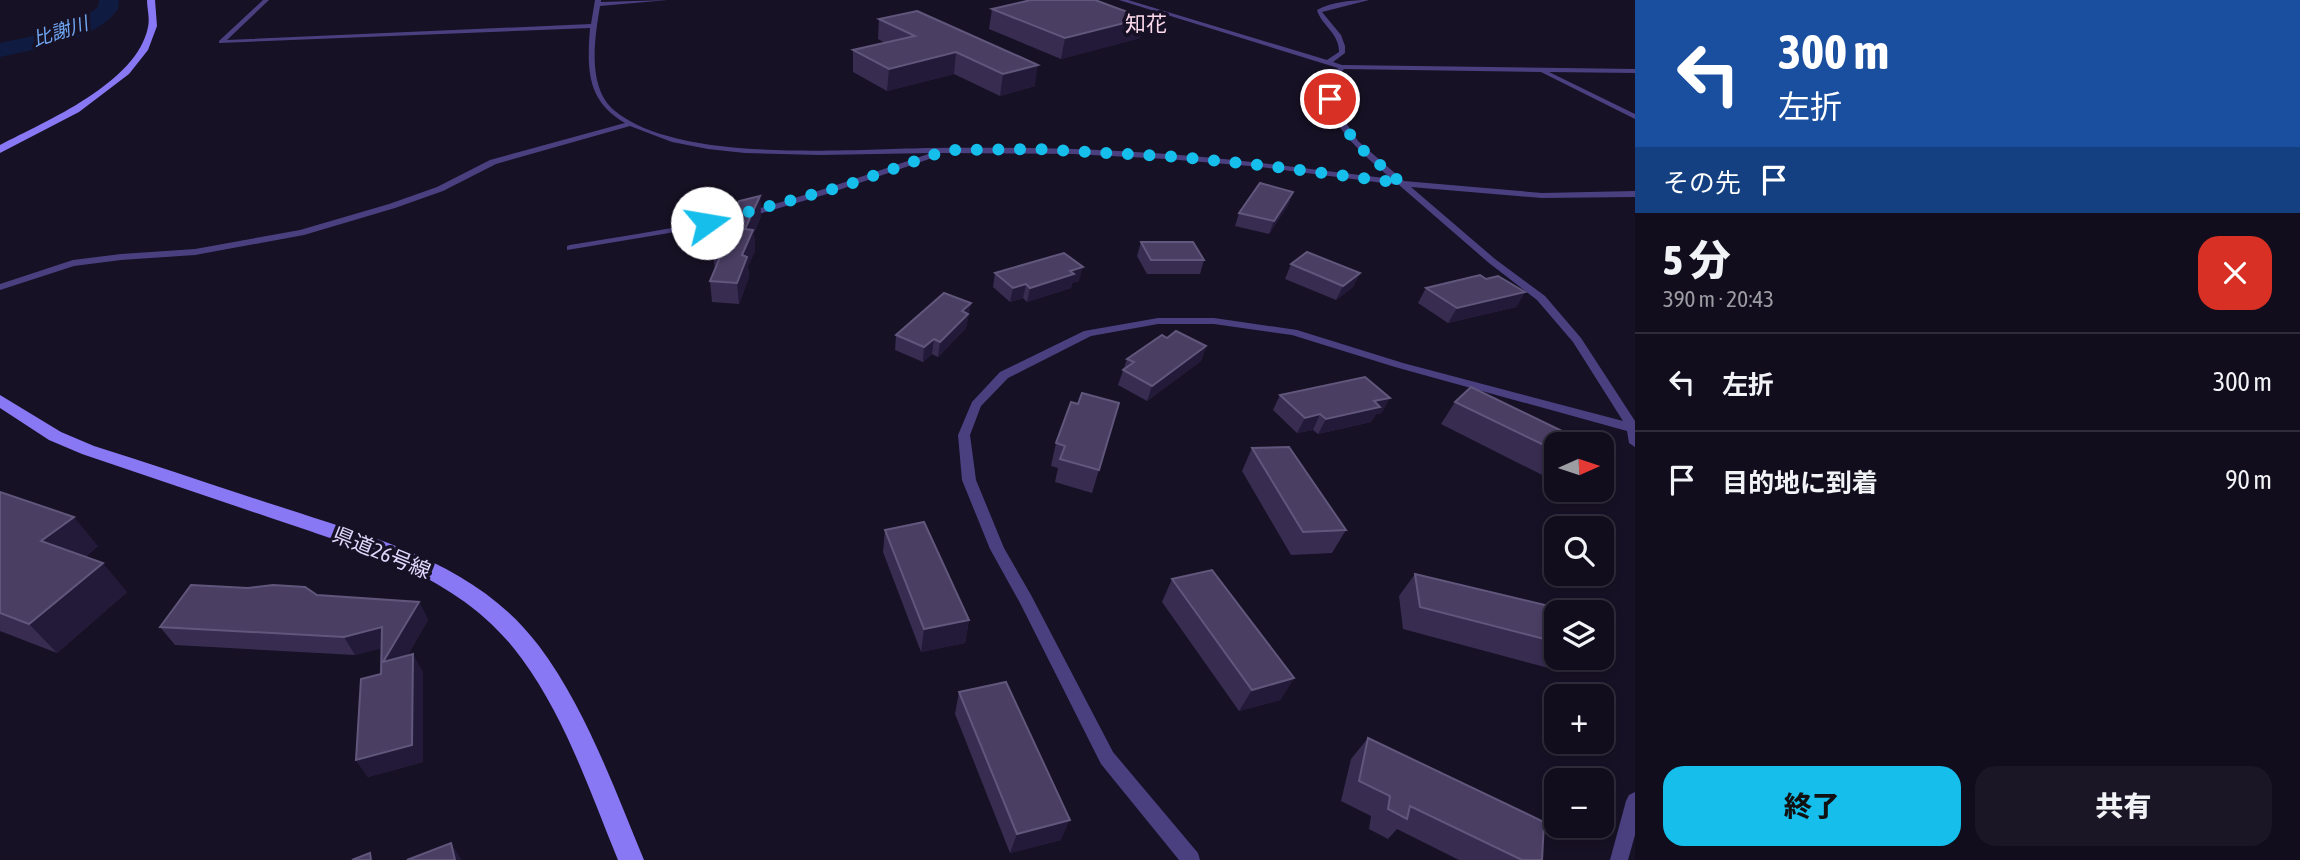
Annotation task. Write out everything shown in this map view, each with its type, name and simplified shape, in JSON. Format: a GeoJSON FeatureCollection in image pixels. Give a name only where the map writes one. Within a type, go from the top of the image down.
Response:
{"type":"FeatureCollection","features":[{"type":"Feature","properties":{"kind":"main road"},"geometry":{"type":"LineString","coordinates":[[0,150],[92,99],[119,79],[146,45],[152,32],[155,19],[151,0]]}},
{"type":"Feature","properties":{"kind":"main road","name":"県道26号線"},"geometry":{"type":"LineString","coordinates":[[0,400],[55,436],[77,446],[376,545],[408,558],[467,590],[513,631],[550,685],[571,724],[631,860]]}},
{"type":"Feature","properties":{"kind":"lane"},"geometry":{"type":"LineString","coordinates":[[266,0],[221,42],[593,26]]}},
{"type":"Feature","properties":{"kind":"lane"},"geometry":{"type":"LineString","coordinates":[[666,0],[599,2],[593,26],[592,71],[602,100],[612,113],[661,137],[728,149],[832,152],[1035,149],[1180,157],[1401,183],[1550,194],[1635,194]]}},
{"type":"Feature","properties":{"kind":"lane"},"geometry":{"type":"LineString","coordinates":[[1122,0],[1342,67],[1635,71]]}},
{"type":"Feature","properties":{"kind":"lane"},"geometry":{"type":"LineString","coordinates":[[1327,63],[1342,52],[1343,44],[1342,38],[1326,24],[1319,11],[1366,0]]}},
{"type":"Feature","properties":{"kind":"lane"},"geometry":{"type":"LineString","coordinates":[[1342,67],[1333,75],[1329,85],[1330,99],[1355,143],[1492,261],[1541,298],[1577,340],[1633,428],[1635,443]]}},
{"type":"Feature","properties":{"kind":"lane"},"geometry":{"type":"LineString","coordinates":[[1541,70],[1635,117]]}},
{"type":"Feature","properties":{"kind":"lane"},"geometry":{"type":"LineString","coordinates":[[0,287],[73,264],[121,257],[195,252],[301,233],[440,189],[493,162],[630,124]]}},
{"type":"Feature","properties":{"kind":"lane"},"geometry":{"type":"LineString","coordinates":[[570,248],[683,229],[755,212],[844,186],[947,150]]}},
{"type":"Feature","properties":{"kind":"lane"},"geometry":{"type":"LineString","coordinates":[[1191,860],[1107,758],[1026,599],[997,549],[969,480],[964,435],[976,404],[1004,375],[1088,333],[1158,321],[1214,321],[1293,332],[1399,365],[1633,428]]}},
{"type":"Feature","properties":{"kind":"lane"},"geometry":{"type":"LineString","coordinates":[[1619,860],[1635,801]]}},
{"type":"Feature","properties":{"kind":"building"},"geometry":{"type":"Polygon","coordinates":[[[1031,0],[1095,0],[1144,18],[1065,38],[992,9],[1031,0]]]}},
{"type":"Feature","properties":{"kind":"building"},"geometry":{"type":"Polygon","coordinates":[[[917,11],[1038,65],[1003,74],[956,52],[889,69],[853,50],[915,36],[879,19],[917,11]]]}},
{"type":"Feature","properties":{"kind":"building"},"geometry":{"type":"Polygon","coordinates":[[[1260,183],[1293,192],[1274,221],[1239,213],[1260,183]]]}},
{"type":"Feature","properties":{"kind":"building"},"geometry":{"type":"Polygon","coordinates":[[[760,196],[745,229],[753,230],[742,255],[747,257],[737,283],[710,281],[721,255],[713,253],[725,230],[719,229],[731,206],[736,207],[739,201],[760,196]]]}},
{"type":"Feature","properties":{"kind":"building"},"geometry":{"type":"Polygon","coordinates":[[[1141,242],[1193,242],[1204,260],[1151,260],[1141,242]]]}},
{"type":"Feature","properties":{"kind":"building"},"geometry":{"type":"Polygon","coordinates":[[[1307,252],[1360,273],[1343,286],[1291,264],[1307,252]]]}},
{"type":"Feature","properties":{"kind":"building"},"geometry":{"type":"Polygon","coordinates":[[[1064,253],[1083,267],[1070,271],[1074,274],[1030,288],[1026,284],[1013,288],[995,273],[1064,253]]]}},
{"type":"Feature","properties":{"kind":"building"},"geometry":{"type":"Polygon","coordinates":[[[1480,275],[1486,279],[1498,276],[1525,292],[1457,308],[1426,288],[1480,275]]]}},
{"type":"Feature","properties":{"kind":"building"},"geometry":{"type":"Polygon","coordinates":[[[944,293],[971,303],[962,311],[968,314],[940,342],[934,339],[924,347],[896,335],[944,293]]]}},
{"type":"Feature","properties":{"kind":"building"},"geometry":{"type":"Polygon","coordinates":[[[1176,331],[1206,346],[1152,386],[1123,370],[1134,362],[1127,359],[1162,335],[1167,338],[1176,331]]]}},
{"type":"Feature","properties":{"kind":"building"},"geometry":{"type":"Polygon","coordinates":[[[1365,377],[1390,398],[1374,401],[1380,407],[1326,419],[1320,414],[1305,418],[1280,395],[1365,377]]]}},
{"type":"Feature","properties":{"kind":"building"},"geometry":{"type":"Polygon","coordinates":[[[1471,387],[1564,432],[1544,432],[1544,445],[1455,402],[1471,387]]]}},
{"type":"Feature","properties":{"kind":"building"},"geometry":{"type":"Polygon","coordinates":[[[1082,393],[1119,403],[1099,470],[1060,459],[1065,446],[1056,443],[1071,402],[1078,404],[1082,393]]]}},
{"type":"Feature","properties":{"kind":"building"},"geometry":{"type":"Polygon","coordinates":[[[1289,447],[1346,530],[1303,532],[1252,448],[1289,447]]]}},
{"type":"Feature","properties":{"kind":"building"},"geometry":{"type":"Polygon","coordinates":[[[0,492],[74,517],[41,541],[103,563],[29,624],[0,613],[0,492]]]}},
{"type":"Feature","properties":{"kind":"building"},"geometry":{"type":"Polygon","coordinates":[[[924,522],[969,620],[924,629],[885,530],[924,522]]]}},
{"type":"Feature","properties":{"kind":"building"},"geometry":{"type":"Polygon","coordinates":[[[1212,570],[1294,678],[1252,690],[1172,579],[1212,570]]]}},
{"type":"Feature","properties":{"kind":"building"},"geometry":{"type":"Polygon","coordinates":[[[1415,574],[1544,605],[1544,639],[1420,607],[1415,574]]]}},
{"type":"Feature","properties":{"kind":"building"},"geometry":{"type":"Polygon","coordinates":[[[191,585],[305,587],[317,595],[419,602],[383,662],[413,654],[412,745],[356,760],[361,679],[381,674],[382,627],[344,637],[160,627],[191,585]]]}},
{"type":"Feature","properties":{"kind":"building"},"geometry":{"type":"Polygon","coordinates":[[[1006,682],[1070,820],[1017,834],[959,692],[1006,682]]]}},
{"type":"Feature","properties":{"kind":"building"},"geometry":{"type":"Polygon","coordinates":[[[1368,738],[1544,822],[1542,860],[1522,860],[1410,806],[1407,819],[1388,809],[1390,796],[1359,781],[1368,738]]]}},
{"type":"Feature","properties":{"kind":"building"},"geometry":{"type":"Polygon","coordinates":[[[451,843],[455,860],[407,860],[451,843]]]}},
{"type":"Feature","properties":{"kind":"building"},"geometry":{"type":"Polygon","coordinates":[[[370,853],[371,860],[352,860],[370,853]]]}},
{"type":"Feature","properties":{"kind":"waterway","name":"比謝川"},"geometry":{"type":"LineString","coordinates":[[0,50],[57,36],[86,24],[108,9],[109,0]]}},
{"type":"Feature","properties":{"kind":"district","name":"知花"},"geometry":{"type":"Point","coordinates":[1146,23]}},
{"type":"Feature","properties":{"kind":"route"},"geometry":{"type":"LineString","coordinates":[[707,223],[844,186],[947,150],[1035,149],[1180,157],[1401,183],[1355,143],[1330,99]]}}]}
